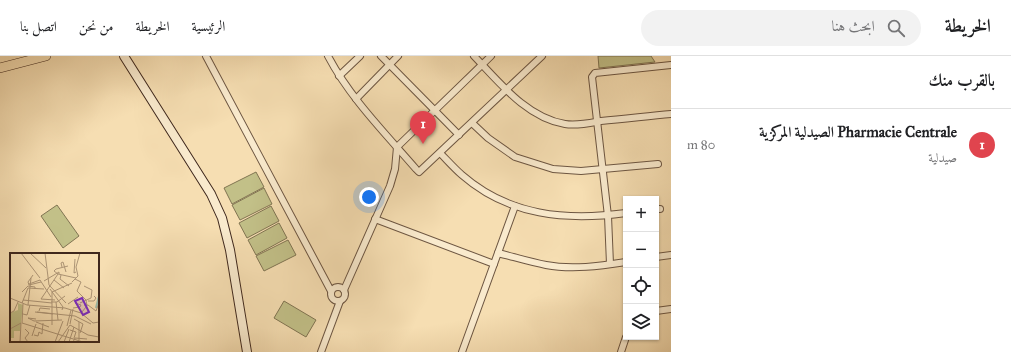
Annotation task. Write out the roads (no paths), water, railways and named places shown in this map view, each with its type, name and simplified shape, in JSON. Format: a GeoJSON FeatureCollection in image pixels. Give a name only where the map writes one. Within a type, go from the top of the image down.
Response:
{"type":"FeatureCollection","features":[{"type":"Feature","properties":{"kind":"main road"},"geometry":{"type":"LineString","coordinates":[[0,68],[46,56]]}},
{"type":"Feature","properties":{"kind":"street"},"geometry":{"type":"LineString","coordinates":[[124,56],[200,176],[218,208],[228,236],[247,352]]}},
{"type":"Feature","properties":{"kind":"street"},"geometry":{"type":"LineString","coordinates":[[206,56],[331,291],[330,296],[333,300],[340,301]]}},
{"type":"Feature","properties":{"kind":"street"},"geometry":{"type":"LineString","coordinates":[[328,56],[339,76],[356,99],[419,172],[542,56]]}},
{"type":"Feature","properties":{"kind":"street"},"geometry":{"type":"LineString","coordinates":[[339,76],[360,56]]}},
{"type":"Feature","properties":{"kind":"street"},"geometry":{"type":"LineString","coordinates":[[381,56],[459,135]]}},
{"type":"Feature","properties":{"kind":"street"},"geometry":{"type":"LineString","coordinates":[[356,99],[398,56]]}},
{"type":"Feature","properties":{"kind":"street"},"geometry":{"type":"LineString","coordinates":[[474,56],[506,90],[524,105],[545,117],[565,124],[583,124],[671,114]]}},
{"type":"Feature","properties":{"kind":"street"},"geometry":{"type":"LineString","coordinates":[[321,352],[340,301],[345,297],[344,290],[390,186],[395,169],[397,147],[491,56]]}},
{"type":"Feature","properties":{"kind":"street"},"geometry":{"type":"LineString","coordinates":[[610,264],[608,216],[592,74],[595,72],[671,65]]}},
{"type":"Feature","properties":{"kind":"street"},"geometry":{"type":"LineString","coordinates":[[472,123],[488,138],[515,157],[553,168],[581,171],[658,164]]}},
{"type":"Feature","properties":{"kind":"street"},"geometry":{"type":"LineString","coordinates":[[440,153],[462,175],[487,193],[515,206],[550,215],[569,217],[608,216],[623,214]]}},
{"type":"Feature","properties":{"kind":"street"},"geometry":{"type":"LineString","coordinates":[[462,352],[515,206]]}},
{"type":"Feature","properties":{"kind":"street"},"geometry":{"type":"LineString","coordinates":[[375,219],[494,264]]}},
{"type":"Feature","properties":{"kind":"street"},"geometry":{"type":"LineString","coordinates":[[498,253],[546,265],[557,266],[598,266],[623,262]]}},
{"type":"Feature","properties":{"kind":"street"},"geometry":{"type":"LineString","coordinates":[[659,257],[671,255]]}},
{"type":"Feature","properties":{"kind":"street"},"geometry":{"type":"LineString","coordinates":[[331,291],[338,287],[344,290]]}},
{"type":"Feature","properties":{"kind":"street"},"geometry":{"type":"LineString","coordinates":[[659,311],[671,310]]}},
{"type":"Feature","properties":{"kind":"street"},"geometry":{"type":"LineString","coordinates":[[620,352],[625,340]]}},
{"type":"Feature","properties":{"kind":"place","name":"Pharmacie Centrale الصيدلية المركزية"},"geometry":{"type":"Point","coordinates":[423,144]}}]}
